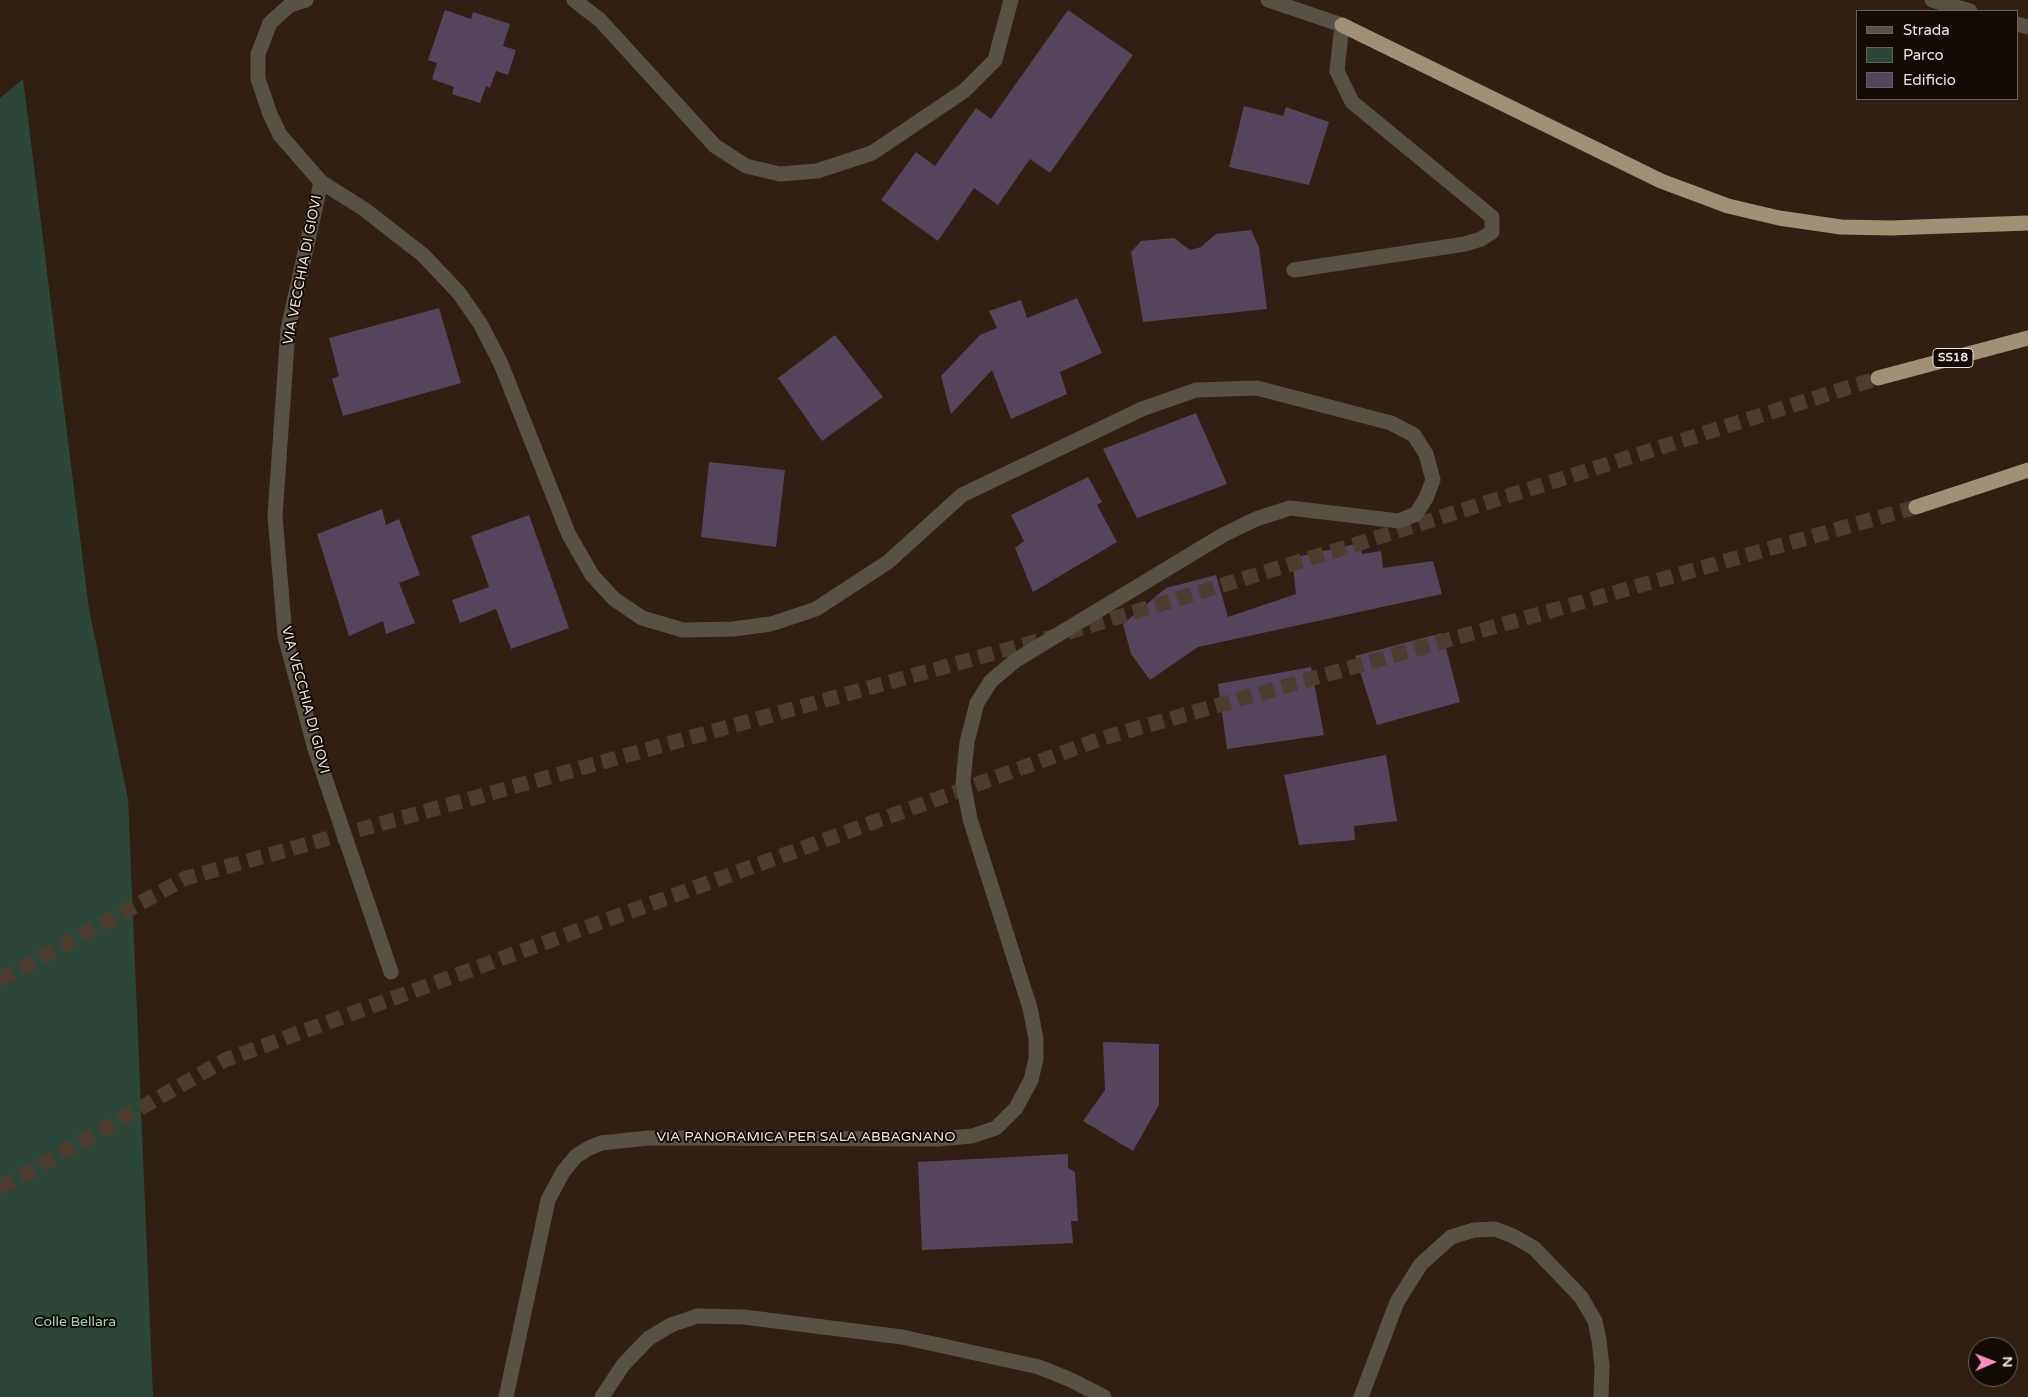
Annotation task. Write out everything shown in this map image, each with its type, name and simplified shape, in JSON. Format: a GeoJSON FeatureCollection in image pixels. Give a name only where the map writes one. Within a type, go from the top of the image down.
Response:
{"type":"FeatureCollection","features":[{"type":"Feature","properties":{"kind":"highway"},"geometry":{"type":"LineString","coordinates":[[1342,25],[1661,181],[1728,206],[1779,218],[1841,227],[1891,228],[2028,223]]}},
{"type":"Feature","properties":{"kind":"highway","name":"SS18"},"geometry":{"type":"LineString","coordinates":[[1878,378],[2028,338]]}},
{"type":"Feature","properties":{"kind":"highway"},"geometry":{"type":"LineString","coordinates":[[1916,507],[2028,470]]}},
{"type":"Feature","properties":{"kind":"street","name":"VIA PANORAMICA PER SALA ABBAGNANO"},"geometry":{"type":"LineString","coordinates":[[306,0],[290,4],[270,23],[258,54],[258,79],[270,114],[280,135],[321,182],[364,209],[423,256],[459,293],[482,325],[501,364],[569,535],[592,575],[614,599],[642,618],[683,630],[733,629],[771,624],[816,608],[888,562],[962,495],[1142,409],[1196,390],[1257,388],[1391,423],[1414,435],[1426,454],[1433,480],[1426,498],[1416,514],[1399,521],[1290,508],[1256,519],[1223,535],[1016,660],[991,681],[976,704],[967,742],[963,782],[970,819],[1030,1008],[1036,1038],[1036,1059],[1031,1080],[1016,1108],[996,1128],[972,1136],[938,1139],[648,1138],[601,1144],[589,1148],[576,1156],[563,1172],[548,1200],[506,1397]]}},
{"type":"Feature","properties":{"kind":"street"},"geometry":{"type":"LineString","coordinates":[[574,0],[600,20],[715,146],[746,166],[780,174],[817,171],[872,153],[964,91],[995,60],[1012,0]]}},
{"type":"Feature","properties":{"kind":"street"},"geometry":{"type":"LineString","coordinates":[[1268,0],[1342,25],[1337,71],[1352,102],[1492,217],[1492,232],[1481,239],[1465,244],[1294,270]]}},
{"type":"Feature","properties":{"kind":"street"},"geometry":{"type":"LineString","coordinates":[[1932,0],[1967,10]]}},
{"type":"Feature","properties":{"kind":"street","name":"VIA VECCHIA DI GIOVI"},"geometry":{"type":"LineString","coordinates":[[321,182],[288,329],[276,516],[285,636],[315,749],[391,972]]}},
{"type":"Feature","properties":{"kind":"street"},"geometry":{"type":"LineString","coordinates":[[1360,1397],[1397,1302],[1420,1264],[1451,1237],[1474,1230],[1495,1229],[1513,1236],[1534,1248],[1581,1297],[1595,1321],[1599,1340],[1602,1366],[1601,1397]]}},
{"type":"Feature","properties":{"kind":"street"},"geometry":{"type":"LineString","coordinates":[[602,1397],[623,1365],[649,1338],[671,1324],[697,1316],[744,1317],[902,1338],[1039,1366],[1072,1380],[1104,1397]]}},
{"type":"Feature","properties":{"kind":"green space","name":"Colle Bellara"},"geometry":{"type":"Polygon","coordinates":[[[23,79],[89,609],[128,799],[153,1397],[0,1397],[0,98],[23,79]]]}},
{"type":"Feature","properties":{"kind":"building"},"geometry":{"type":"Polygon","coordinates":[[[445,10],[471,19],[473,12],[510,24],[503,46],[516,50],[508,75],[496,71],[490,88],[486,86],[480,103],[452,94],[454,87],[432,79],[437,63],[428,60],[445,10]]]}},
{"type":"Feature","properties":{"kind":"building"},"geometry":{"type":"Polygon","coordinates":[[[1068,10],[1133,55],[1050,173],[1030,159],[998,205],[974,188],[938,241],[881,200],[916,152],[935,166],[976,108],[991,119],[1068,10]]]}},
{"type":"Feature","properties":{"kind":"building"},"geometry":{"type":"Polygon","coordinates":[[[1244,106],[1283,116],[1286,107],[1329,122],[1309,185],[1229,167],[1244,106]]]}},
{"type":"Feature","properties":{"kind":"building"},"geometry":{"type":"Polygon","coordinates":[[[1251,230],[1259,247],[1267,309],[1143,322],[1131,252],[1141,241],[1174,238],[1190,250],[1201,247],[1216,234],[1251,230]]]}},
{"type":"Feature","properties":{"kind":"building"},"geometry":{"type":"Polygon","coordinates":[[[1077,298],[1102,353],[1060,372],[1067,394],[1011,419],[992,370],[951,414],[941,376],[980,335],[997,328],[989,311],[1021,300],[1027,318],[1077,298]]]}},
{"type":"Feature","properties":{"kind":"building"},"geometry":{"type":"Polygon","coordinates":[[[439,308],[461,383],[343,416],[332,379],[339,376],[329,338],[439,308]]]}},
{"type":"Feature","properties":{"kind":"building"},"geometry":{"type":"Polygon","coordinates":[[[835,335],[883,397],[822,441],[778,378],[835,335]]]}},
{"type":"Feature","properties":{"kind":"building"},"geometry":{"type":"Polygon","coordinates":[[[1196,413],[1227,484],[1137,518],[1103,449],[1196,413]]]}},
{"type":"Feature","properties":{"kind":"building"},"geometry":{"type":"Polygon","coordinates":[[[709,462],[785,470],[776,547],[701,537],[709,462]]]}},
{"type":"Feature","properties":{"kind":"building"},"geometry":{"type":"Polygon","coordinates":[[[1088,477],[1102,502],[1097,505],[1117,542],[1033,592],[1015,548],[1024,541],[1011,515],[1088,477]]]}},
{"type":"Feature","properties":{"kind":"building"},"geometry":{"type":"Polygon","coordinates":[[[382,509],[386,525],[399,519],[420,575],[399,583],[415,623],[386,634],[383,621],[349,636],[317,534],[382,509]]]}},
{"type":"Feature","properties":{"kind":"building"},"geometry":{"type":"Polygon","coordinates":[[[529,515],[569,628],[511,649],[496,609],[460,623],[452,600],[489,587],[471,536],[529,515]]]}},
{"type":"Feature","properties":{"kind":"building"},"geometry":{"type":"Polygon","coordinates":[[[1360,543],[1362,554],[1381,551],[1383,568],[1433,561],[1442,594],[1198,647],[1150,680],[1131,654],[1123,624],[1166,588],[1216,575],[1228,617],[1296,594],[1292,558],[1360,543]]]}},
{"type":"Feature","properties":{"kind":"building"},"geometry":{"type":"Polygon","coordinates":[[[1442,633],[1460,702],[1377,725],[1355,656],[1442,633]]]}},
{"type":"Feature","properties":{"kind":"building"},"geometry":{"type":"Polygon","coordinates":[[[1311,667],[1324,735],[1227,749],[1218,684],[1311,667]]]}},
{"type":"Feature","properties":{"kind":"building"},"geometry":{"type":"Polygon","coordinates":[[[1386,755],[1397,821],[1354,826],[1355,840],[1299,845],[1284,775],[1386,755]]]}},
{"type":"Feature","properties":{"kind":"building"},"geometry":{"type":"Polygon","coordinates":[[[1103,1042],[1159,1044],[1159,1105],[1133,1151],[1083,1121],[1105,1090],[1103,1042]]]}},
{"type":"Feature","properties":{"kind":"building"},"geometry":{"type":"Polygon","coordinates":[[[1068,1154],[1068,1168],[1075,1172],[1078,1221],[1071,1221],[1073,1243],[922,1250],[918,1162],[1068,1154]]]}},
{"type":"Feature","properties":{"kind":"tunnel"},"geometry":{"type":"LineString","coordinates":[[0,980],[186,878],[1066,633],[1360,543],[1878,378]]}},
{"type":"Feature","properties":{"kind":"tunnel"},"geometry":{"type":"LineString","coordinates":[[0,1188],[225,1060],[1103,738],[1916,507]]}}]}
